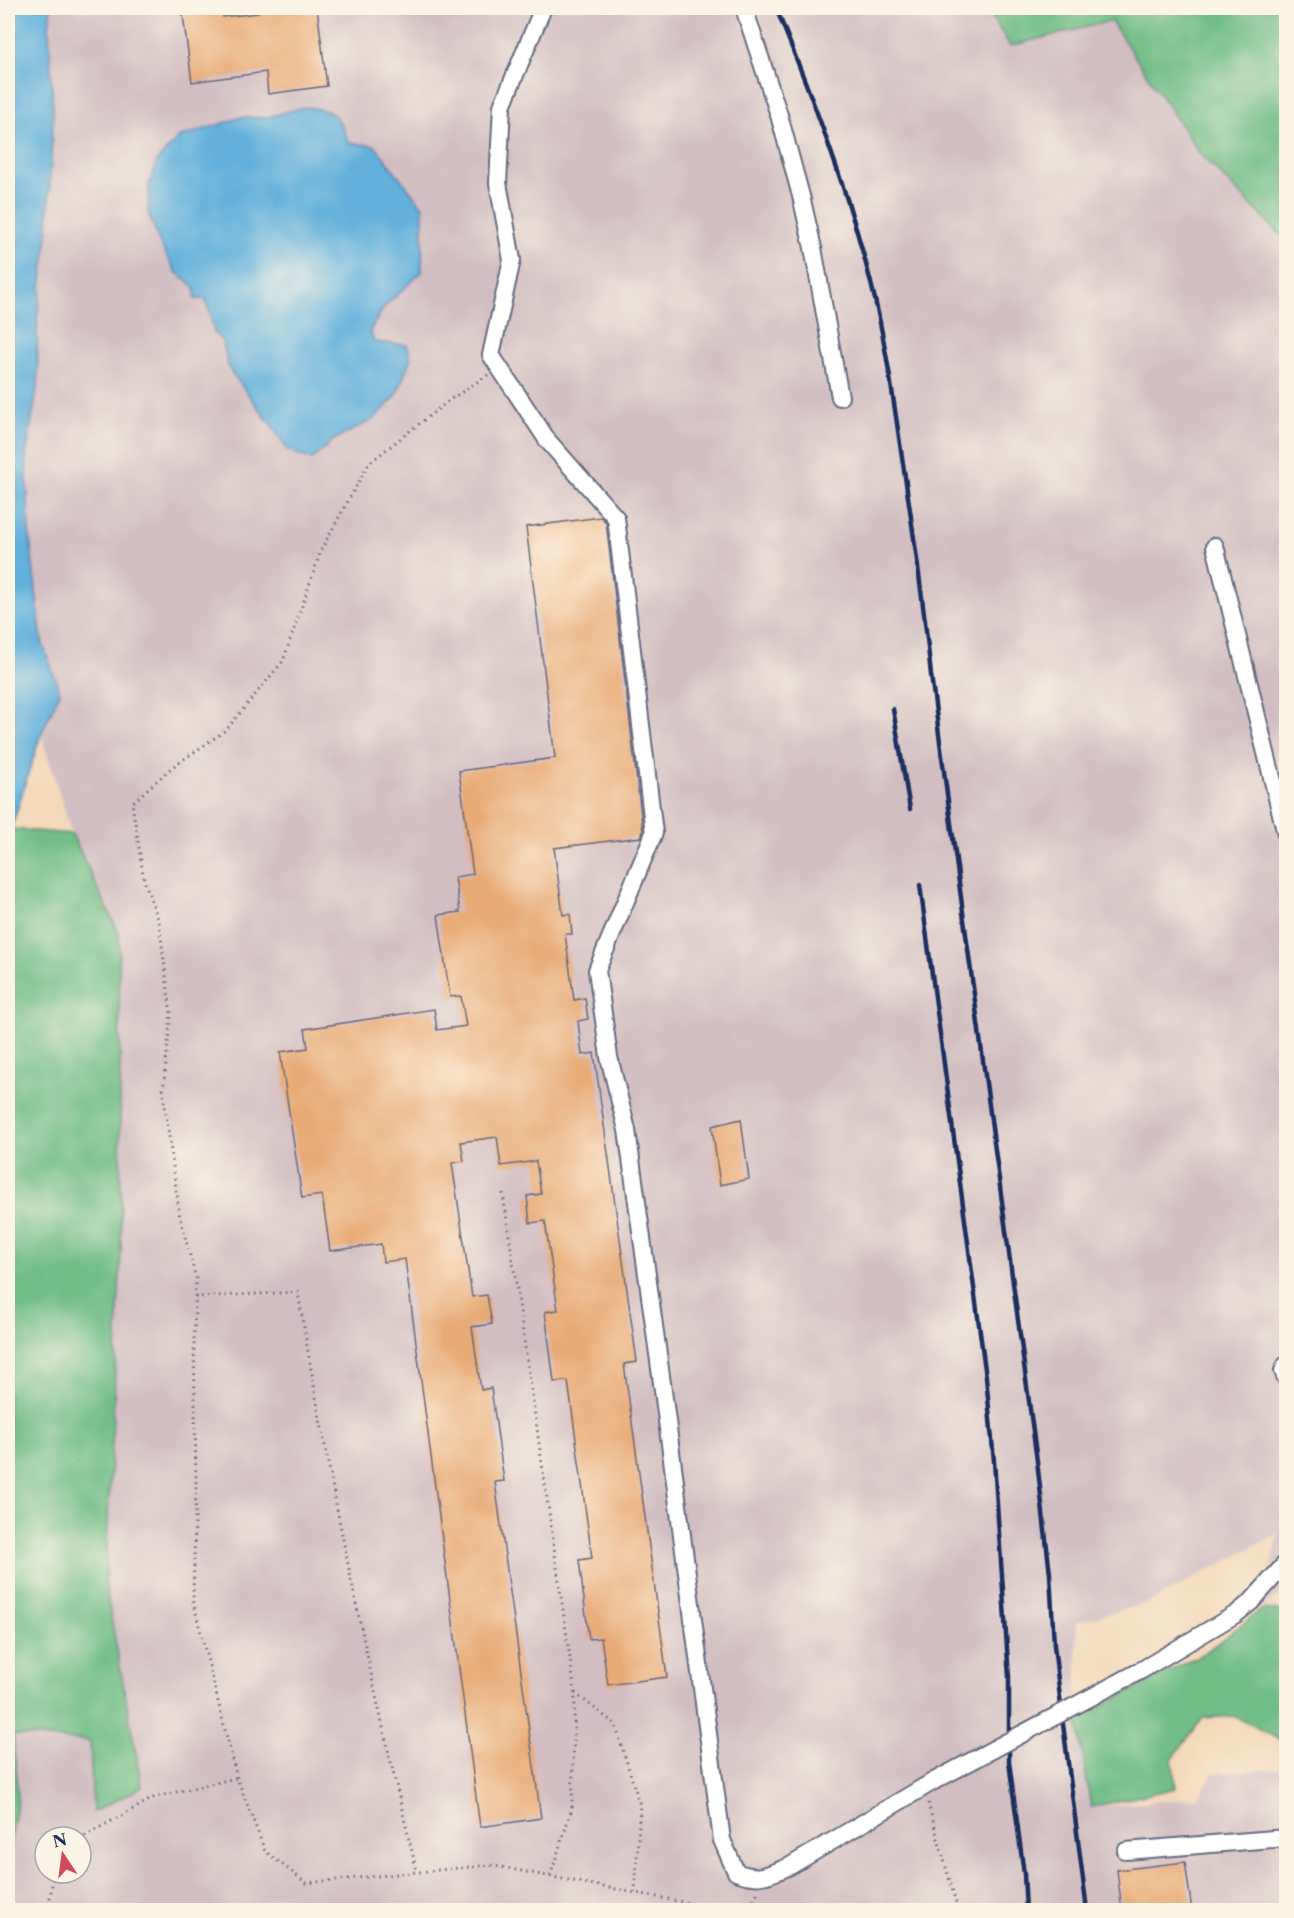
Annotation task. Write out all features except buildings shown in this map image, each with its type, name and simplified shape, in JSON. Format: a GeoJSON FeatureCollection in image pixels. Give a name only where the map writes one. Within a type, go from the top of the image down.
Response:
{"type":"FeatureCollection","features":[{"type":"Feature","properties":{"kind":"lane"},"geometry":{"type":"LineString","coordinates":[[543,8],[502,106],[498,183],[512,260],[491,356],[548,441],[616,518],[654,833],[597,970],[609,1057],[627,1130],[722,1840],[736,1872],[750,1878],[768,1875],[790,1866],[929,1784],[1140,1671],[1236,1614],[1251,1602],[1287,1563]]}},
{"type":"Feature","properties":{"kind":"lane"},"geometry":{"type":"LineString","coordinates":[[744,8],[779,115],[801,196],[813,248],[840,397]]}},
{"type":"Feature","properties":{"kind":"lane"},"geometry":{"type":"LineString","coordinates":[[1215,546],[1287,834]]}},
{"type":"Feature","properties":{"kind":"lane"},"geometry":{"type":"LineString","coordinates":[[1287,1365],[1282,1371],[1287,1378]]}},
{"type":"Feature","properties":{"kind":"lane"},"geometry":{"type":"LineString","coordinates":[[1126,1851],[1287,1838]]}},
{"type":"Feature","properties":{"kind":"path"},"geometry":{"type":"LineString","coordinates":[[499,368],[451,399],[369,463],[322,548],[284,661],[226,730],[171,768],[132,803],[144,880],[159,922],[171,1014],[163,1092],[180,1218],[196,1278],[196,1482],[193,1601],[237,1778],[265,1851],[306,1883],[490,1865],[725,1910],[752,1904],[768,1875]]}},
{"type":"Feature","properties":{"kind":"path"},"geometry":{"type":"LineString","coordinates":[[503,1193],[575,1693],[572,1808],[550,1877]]}},
{"type":"Feature","properties":{"kind":"path"},"geometry":{"type":"LineString","coordinates":[[195,1297],[298,1292],[320,1423],[381,1725],[417,1872]]}},
{"type":"Feature","properties":{"kind":"path"},"geometry":{"type":"LineString","coordinates":[[575,1693],[615,1724],[640,1805],[635,1893]]}},
{"type":"Feature","properties":{"kind":"path"},"geometry":{"type":"LineString","coordinates":[[93,1831],[155,1797],[237,1778]]}},
{"type":"Feature","properties":{"kind":"path"},"geometry":{"type":"LineString","coordinates":[[929,1784],[957,1911]]}},
{"type":"Feature","properties":{"kind":"path"},"geometry":{"type":"LineString","coordinates":[[48,1911],[52,1885]]}},
{"type":"Feature","properties":{"kind":"shaded area"},"geometry":{"type":"Polygon","coordinates":[[[51,8],[987,8],[1010,45],[1111,21],[1201,155],[1286,240],[1286,1591],[1262,1609],[1279,1533],[1147,1603],[1077,1622],[1077,1718],[1091,1807],[1198,1798],[1213,1773],[1286,1769],[1286,1910],[8,1910],[8,1853],[18,1799],[12,1735],[90,1741],[142,1787],[105,1584],[121,1250],[119,934],[72,834],[41,734],[60,692],[42,642],[29,531],[26,454],[38,383],[37,319],[47,242],[53,115],[49,28],[51,8]]]}},
{"type":"Feature","properties":{"kind":"green space"},"geometry":{"type":"Polygon","coordinates":[[[987,8],[1286,8],[1286,240],[1201,155],[1111,21],[1010,46],[987,8]]]}},
{"type":"Feature","properties":{"kind":"green space"},"geometry":{"type":"Polygon","coordinates":[[[11,829],[72,834],[119,934],[121,1250],[105,1584],[142,1787],[93,1812],[90,1741],[13,1735],[18,1799],[8,1853],[8,906],[11,829]]]}},
{"type":"Feature","properties":{"kind":"green space"},"geometry":{"type":"Polygon","coordinates":[[[1262,1609],[1286,1611],[1286,1743],[1234,1716],[1203,1718],[1172,1759],[1176,1788],[1091,1807],[1077,1718],[1204,1653],[1262,1609]]]}},
{"type":"Feature","properties":{"kind":"water"},"geometry":{"type":"Polygon","coordinates":[[[8,8],[51,8],[49,28],[53,115],[47,242],[37,319],[38,383],[26,454],[29,531],[42,642],[60,692],[41,734],[11,829],[8,906],[8,8]]]}},
{"type":"Feature","properties":{"kind":"water"},"geometry":{"type":"Polygon","coordinates":[[[304,107],[334,115],[341,124],[348,142],[375,146],[423,207],[422,272],[385,306],[370,330],[374,342],[407,345],[411,358],[396,396],[374,419],[332,441],[312,460],[287,450],[275,430],[229,369],[223,343],[214,332],[206,299],[195,299],[195,287],[176,272],[160,244],[148,212],[149,186],[157,161],[178,138],[242,117],[264,118],[304,107]]]}},
{"type":"Feature","properties":{"kind":"railway"},"geometry":{"type":"LineString","coordinates":[[776,8],[815,108],[861,244],[884,340],[891,382],[917,560],[1037,1461],[1050,1574],[1054,1645],[1087,1910]]}},
{"type":"Feature","properties":{"kind":"railway"},"geometry":{"type":"LineString","coordinates":[[893,709],[910,809]]}},
{"type":"Feature","properties":{"kind":"railway"},"geometry":{"type":"LineString","coordinates":[[920,885],[986,1377],[1009,1677],[1009,1762],[1024,1874],[1026,1910]]}}]}
